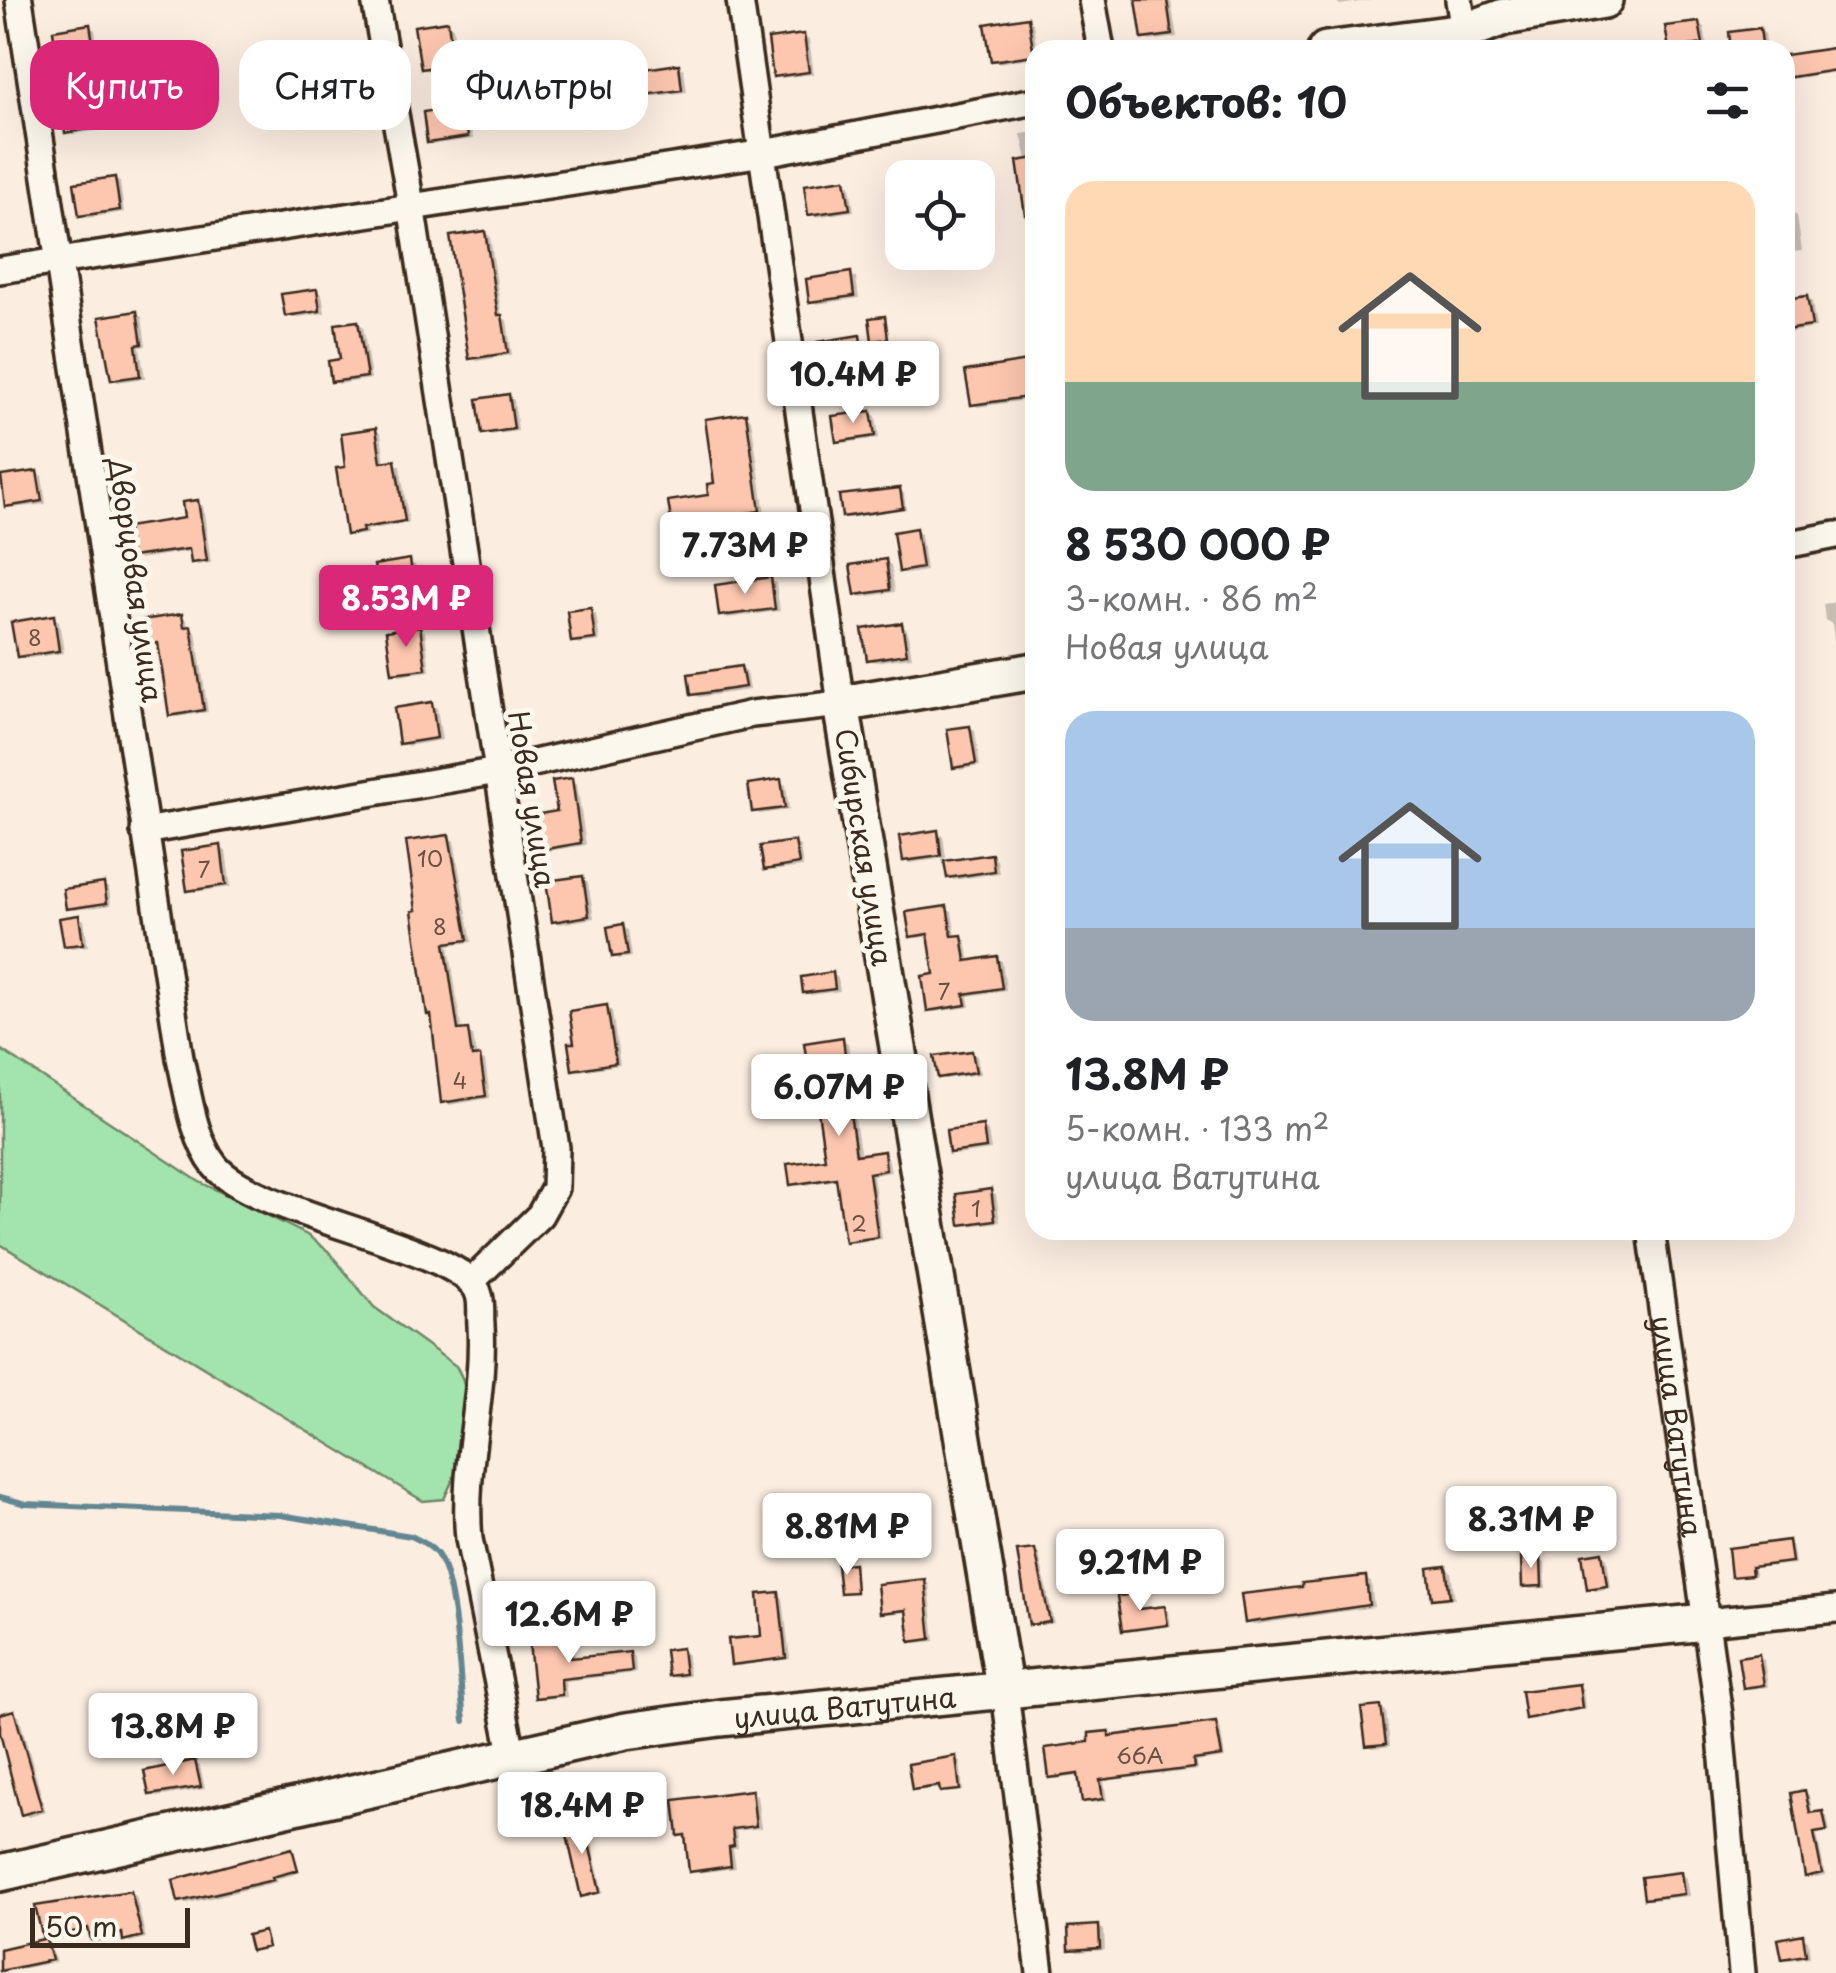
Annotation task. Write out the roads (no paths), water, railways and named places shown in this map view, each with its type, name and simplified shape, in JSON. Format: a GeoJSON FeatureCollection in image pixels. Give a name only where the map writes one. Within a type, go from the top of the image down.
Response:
{"type":"FeatureCollection","features":[{"type":"Feature","properties":{"kind":"street","name":"Дворцовая улица"},"geometry":{"type":"LineString","coordinates":[[18,0],[180,1058],[201,1141],[213,1164],[229,1181],[260,1197],[421,1254],[472,1282]]}},
{"type":"Feature","properties":{"kind":"street","name":"Новая улица"},"geometry":{"type":"LineString","coordinates":[[375,0],[411,205],[556,1148],[556,1188],[540,1215],[472,1282]]}},
{"type":"Feature","properties":{"kind":"street","name":"Сибирская улица"},"geometry":{"type":"LineString","coordinates":[[740,0],[841,704],[1005,1692]]}},
{"type":"Feature","properties":{"kind":"street"},"geometry":{"type":"LineString","coordinates":[[1092,0],[1099,40]]}},
{"type":"Feature","properties":{"kind":"street"},"geometry":{"type":"LineString","coordinates":[[1386,40],[1604,0]]}},
{"type":"Feature","properties":{"kind":"street"},"geometry":{"type":"LineString","coordinates":[[0,270],[764,153],[1025,104]]}},
{"type":"Feature","properties":{"kind":"street"},"geometry":{"type":"LineString","coordinates":[[1795,543],[1836,535]]}},
{"type":"Feature","properties":{"kind":"street"},"geometry":{"type":"LineString","coordinates":[[144,830],[498,771],[752,714],[841,704],[1025,673]]}},
{"type":"Feature","properties":{"kind":"street","name":"улица Ватутина"},"geometry":{"type":"LineString","coordinates":[[1652,1240],[1719,1715],[1742,1973]]}},
{"type":"Feature","properties":{"kind":"street"},"geometry":{"type":"LineString","coordinates":[[472,1282],[479,1292],[482,1352],[466,1505],[469,1539],[514,1758]]}},
{"type":"Feature","properties":{"kind":"street","name":"улица Ватутина"},"geometry":{"type":"LineString","coordinates":[[0,1873],[626,1731],[720,1718],[1836,1609]]}},
{"type":"Feature","properties":{"kind":"street"},"geometry":{"type":"LineString","coordinates":[[1005,1692],[1040,1973]]}},
{"type":"Feature","properties":{"kind":"waterway"},"geometry":{"type":"LineString","coordinates":[[0,1497],[26,1504],[280,1515],[411,1536],[434,1551],[444,1569],[453,1610],[464,1721]]}}]}
